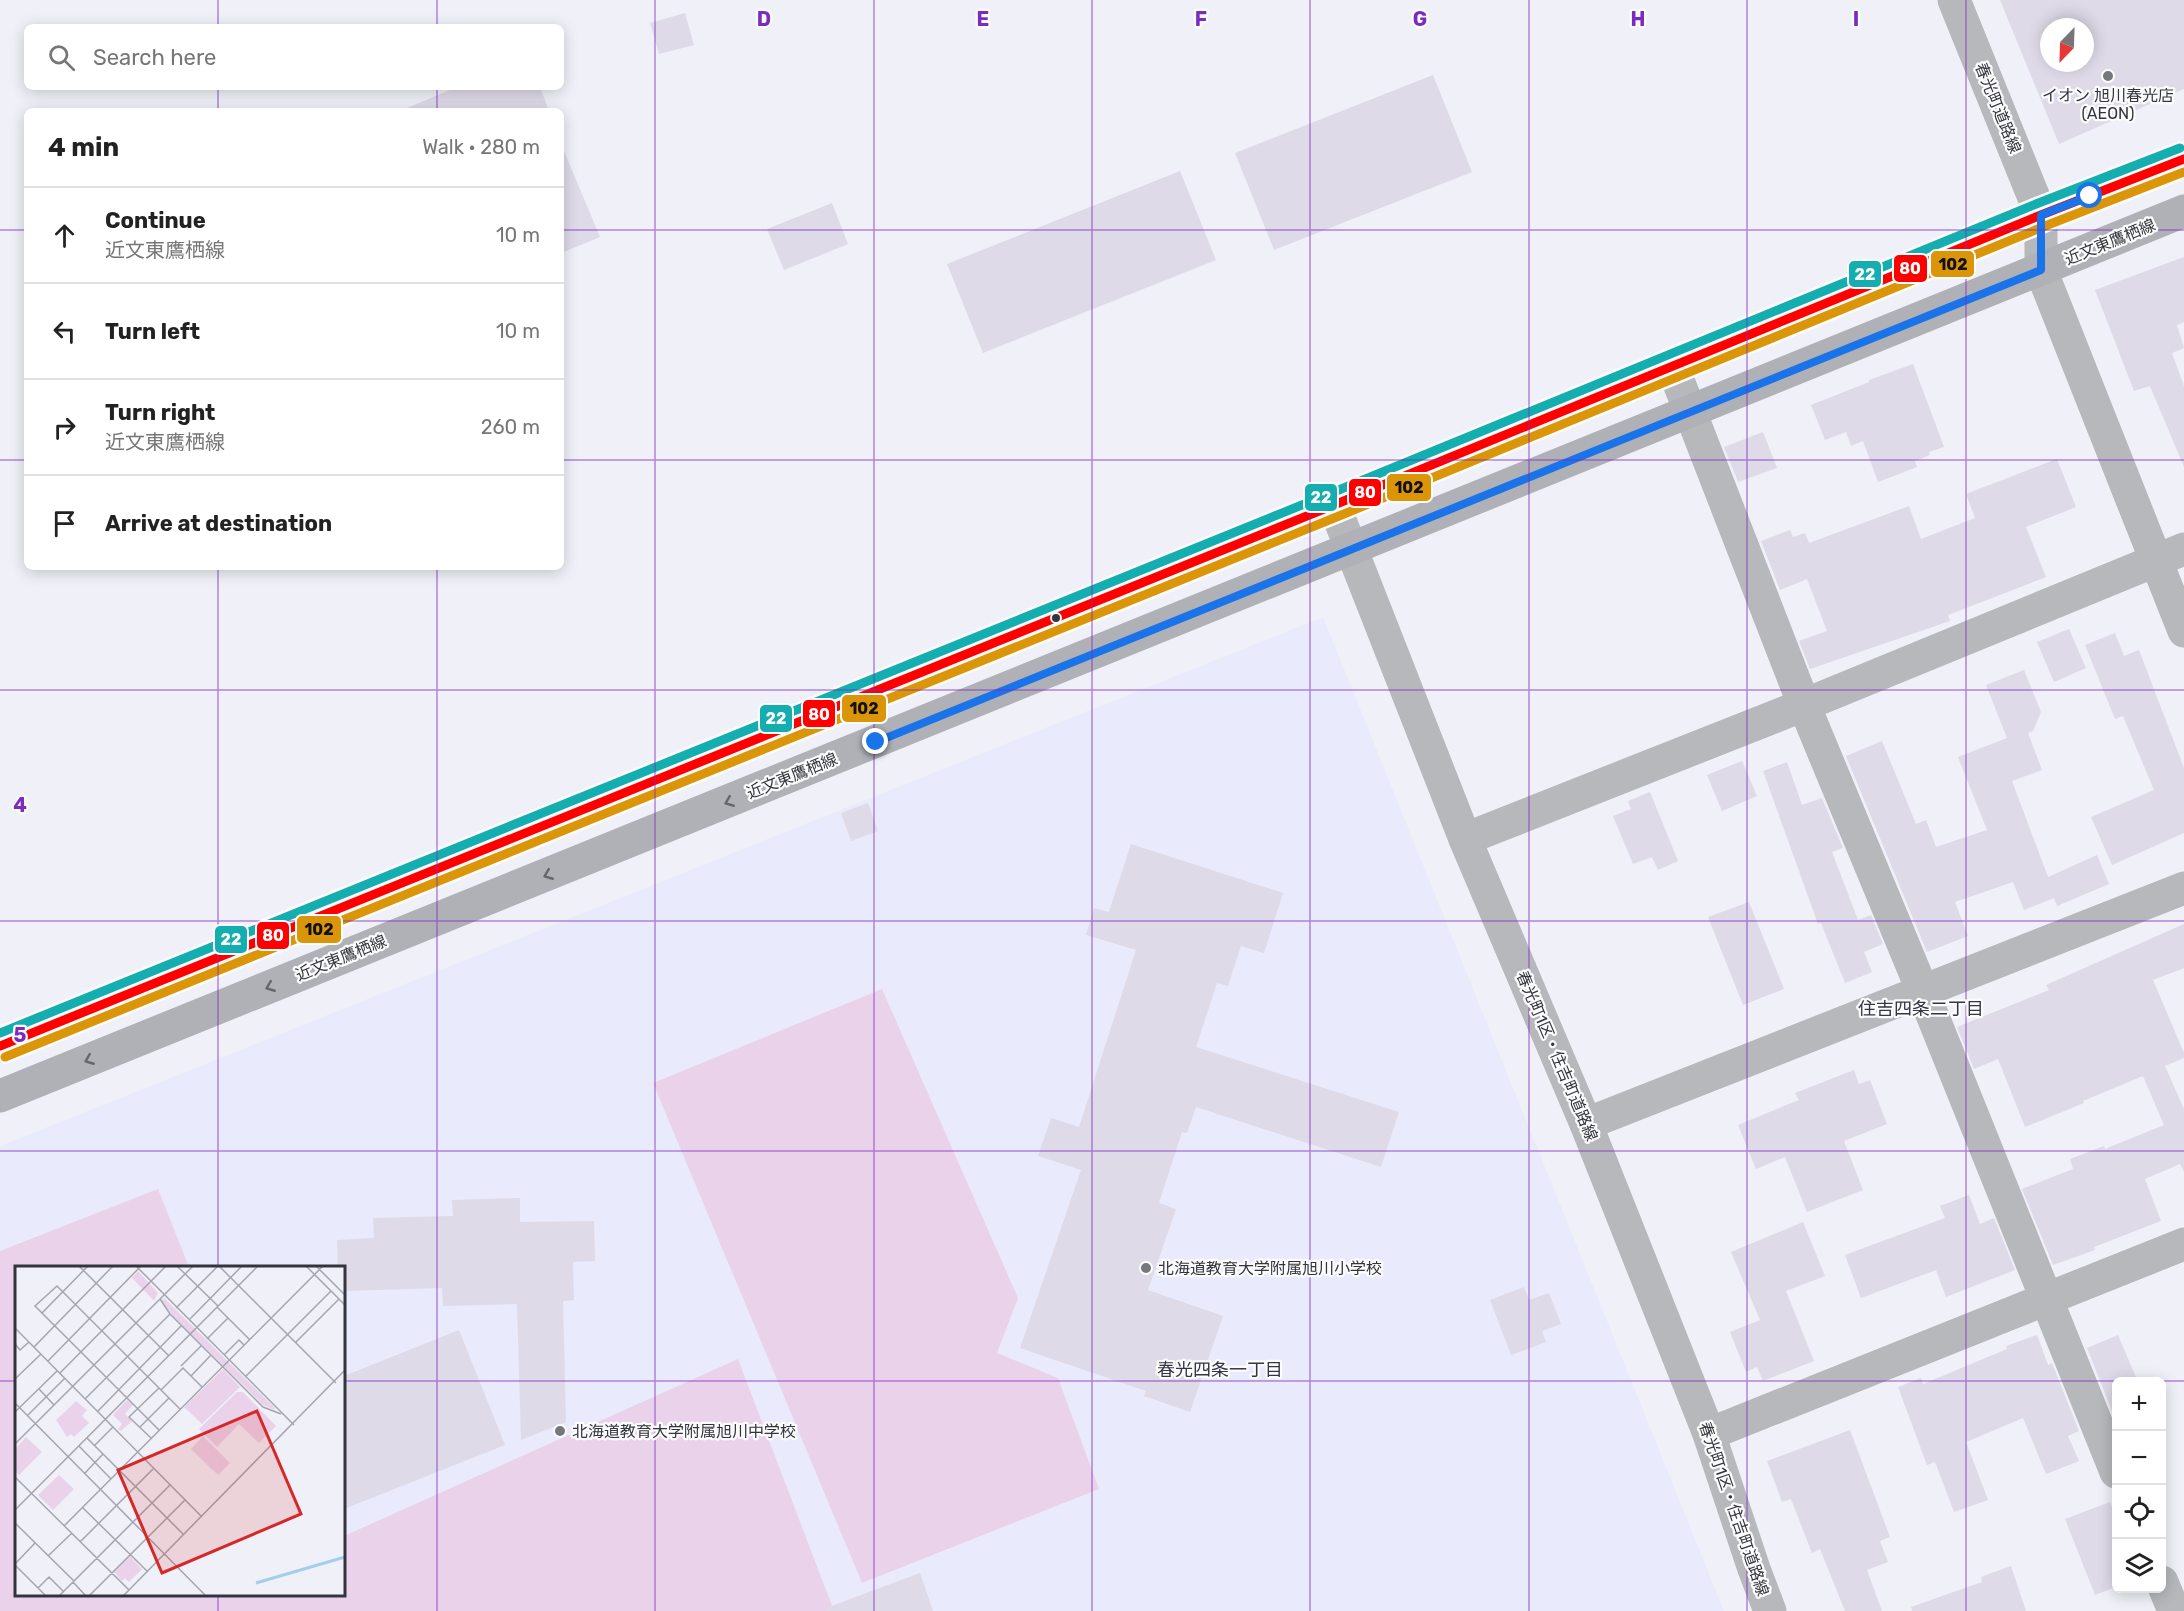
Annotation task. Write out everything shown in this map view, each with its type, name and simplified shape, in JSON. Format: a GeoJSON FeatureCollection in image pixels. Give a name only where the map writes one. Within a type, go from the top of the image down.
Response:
{"type":"FeatureCollection","features":[{"type":"Feature","properties":{"kind":"main road"},"geometry":{"type":"LineString","coordinates":[[0,1046],[1334,505],[2041,215],[2184,159]]}},
{"type":"Feature","properties":{"kind":"main road","name":"近文東鷹栖線"},"geometry":{"type":"LineString","coordinates":[[0,1096],[2184,211]]}},
{"type":"Feature","properties":{"kind":"street","name":"春光町道路線"},"geometry":{"type":"LineString","coordinates":[[1954,0],[2041,215]]}},
{"type":"Feature","properties":{"kind":"street"},"geometry":{"type":"LineString","coordinates":[[2041,215],[2041,270],[2170,555],[2184,631]]}},
{"type":"Feature","properties":{"kind":"street"},"geometry":{"type":"LineString","coordinates":[[1672,366],[1804,705],[1923,992],[2112,1462]]}},
{"type":"Feature","properties":{"kind":"street","name":"春光町1区・住吉町道路線"},"geometry":{"type":"LineString","coordinates":[[1334,505],[1465,839],[1586,1124],[1709,1434],[1770,1611]]}},
{"type":"Feature","properties":{"kind":"street"},"geometry":{"type":"LineString","coordinates":[[1465,839],[1804,705],[2170,555]]}},
{"type":"Feature","properties":{"kind":"street"},"geometry":{"type":"LineString","coordinates":[[1586,1124],[2184,888]]}},
{"type":"Feature","properties":{"kind":"street"},"geometry":{"type":"LineString","coordinates":[[1709,1434],[2184,1244]]}},
{"type":"Feature","properties":{"kind":"shaded area","name":"北海道教育大学附属旭川小学校"},"geometry":{"type":"Polygon","coordinates":[[[1323,617],[1724,1611],[0,1611],[0,1146],[1323,617]]]}},
{"type":"Feature","properties":{"kind":"shaded area"},"geometry":{"type":"Polygon","coordinates":[[[882,989],[1018,1298],[997,1353],[1058,1378],[1099,1489],[862,1583],[653,1083],[882,989]]]}},
{"type":"Feature","properties":{"kind":"shaded area"},"geometry":{"type":"Polygon","coordinates":[[[158,1189],[189,1266],[15,1266],[15,1596],[345,1596],[345,1536],[738,1359],[834,1611],[0,1611],[0,1251],[158,1189]]]}},
{"type":"Feature","properties":{"kind":"building","name":"イオン 旭川春光店 (AEON)"},"geometry":{"type":"Polygon","coordinates":[[[2000,0],[2184,0],[2184,89],[2059,144],[2000,0]]]}},
{"type":"Feature","properties":{"kind":"building"},"geometry":{"type":"Polygon","coordinates":[[[685,13],[694,45],[659,54],[650,23],[685,13]]]}},
{"type":"Feature","properties":{"kind":"building"},"geometry":{"type":"Polygon","coordinates":[[[1433,75],[1472,172],[1274,250],[1235,153],[1433,75]]]}},
{"type":"Feature","properties":{"kind":"building"},"geometry":{"type":"Polygon","coordinates":[[[450,90],[541,90],[548,108],[407,108],[450,90]]]}},
{"type":"Feature","properties":{"kind":"building"},"geometry":{"type":"Polygon","coordinates":[[[564,151],[600,237],[564,252],[564,151]]]}},
{"type":"Feature","properties":{"kind":"building"},"geometry":{"type":"Polygon","coordinates":[[[1180,171],[1216,260],[983,353],[947,264],[1180,171]]]}},
{"type":"Feature","properties":{"kind":"building"},"geometry":{"type":"Polygon","coordinates":[[[832,203],[848,244],[784,270],[767,229],[832,203]]]}},
{"type":"Feature","properties":{"kind":"building"},"geometry":{"type":"Polygon","coordinates":[[[2184,257],[2184,322],[2177,325],[2184,348],[2172,353],[2184,386],[2184,467],[2150,386],[2134,391],[2095,290],[2184,257]]]}},
{"type":"Feature","properties":{"kind":"building"},"geometry":{"type":"Polygon","coordinates":[[[1913,364],[1944,447],[1929,452],[1930,455],[1915,461],[1917,467],[1878,482],[1863,441],[1851,446],[1846,432],[1825,440],[1811,405],[1913,364]]]}},
{"type":"Feature","properties":{"kind":"building"},"geometry":{"type":"Polygon","coordinates":[[[1763,432],[1777,468],[1738,482],[1724,447],[1763,432]]]}},
{"type":"Feature","properties":{"kind":"building"},"geometry":{"type":"Polygon","coordinates":[[[2057,459],[2076,507],[2026,527],[2046,577],[1948,615],[1950,621],[1810,669],[1799,641],[1827,631],[1807,579],[1780,590],[1761,541],[1790,530],[1793,537],[1805,533],[1809,543],[1909,506],[1921,539],[1975,518],[1966,494],[2057,459]]]}},
{"type":"Feature","properties":{"kind":"building"},"geometry":{"type":"Polygon","coordinates":[[[2069,629],[2086,668],[2054,682],[2037,642],[2069,629]]]}},
{"type":"Feature","properties":{"kind":"building"},"geometry":{"type":"Polygon","coordinates":[[[2115,633],[2124,656],[2139,650],[2184,768],[2184,833],[2112,865],[2091,817],[2154,790],[2123,716],[2115,719],[2085,645],[2115,633]]]}},
{"type":"Feature","properties":{"kind":"building"},"geometry":{"type":"Polygon","coordinates":[[[2024,670],[2041,712],[2033,731],[2028,733],[2042,770],[2012,781],[2048,877],[2097,855],[2109,884],[2057,906],[2054,898],[2024,910],[2013,882],[1955,902],[1968,936],[1927,952],[1846,756],[1882,741],[1916,824],[1926,820],[1936,847],[1987,830],[1958,757],[2007,738],[1986,685],[2024,670]]]}},
{"type":"Feature","properties":{"kind":"building"},"geometry":{"type":"Polygon","coordinates":[[[1742,761],[1757,796],[1722,811],[1707,775],[1742,761]]]}},
{"type":"Feature","properties":{"kind":"building"},"geometry":{"type":"Polygon","coordinates":[[[1787,762],[1802,805],[1822,798],[1843,848],[1832,852],[1858,920],[1871,915],[1883,944],[1864,952],[1872,972],[1845,983],[1821,923],[1818,924],[1763,771],[1787,762]]]}},
{"type":"Feature","properties":{"kind":"building"},"geometry":{"type":"Polygon","coordinates":[[[1650,792],[1678,861],[1658,870],[1652,857],[1633,864],[1613,816],[1631,809],[1628,801],[1650,792]]]}},
{"type":"Feature","properties":{"kind":"building"},"geometry":{"type":"Polygon","coordinates":[[[868,803],[878,831],[851,841],[841,813],[868,803]]]}},
{"type":"Feature","properties":{"kind":"building"},"geometry":{"type":"Polygon","coordinates":[[[1131,844],[1283,893],[1264,953],[1241,946],[1228,986],[1217,983],[1196,1047],[1399,1112],[1381,1167],[1196,1107],[1187,1133],[1182,1132],[1159,1203],[1176,1209],[1148,1290],[1223,1316],[1190,1412],[1144,1396],[1146,1391],[1020,1348],[1081,1170],[1038,1156],[1051,1118],[1079,1127],[1136,950],[1086,935],[1094,908],[1109,912],[1131,844]]]}},
{"type":"Feature","properties":{"kind":"building"},"geometry":{"type":"Polygon","coordinates":[[[1749,902],[1784,989],[1743,1005],[1708,917],[1749,902]]]}},
{"type":"Feature","properties":{"kind":"building"},"geometry":{"type":"Polygon","coordinates":[[[2184,924],[2184,968],[2153,980],[2184,1053],[2184,1058],[2165,1066],[2184,1109],[2184,1172],[2180,1164],[2145,1179],[2161,1221],[2094,1247],[2095,1250],[2053,1265],[2022,1189],[2073,1169],[2070,1159],[2104,1146],[2105,1149],[2164,1125],[2143,1076],[2025,1127],[1998,1059],[1974,1069],[1957,1027],[2049,990],[2046,985],[2184,924]]]}},
{"type":"Feature","properties":{"kind":"building"},"geometry":{"type":"Polygon","coordinates":[[[1854,1070],[1859,1084],[1870,1080],[1887,1124],[1844,1141],[1863,1190],[1807,1212],[1785,1157],[1756,1169],[1738,1125],[1799,1100],[1795,1093],[1854,1070]]]}},
{"type":"Feature","properties":{"kind":"building"},"geometry":{"type":"Polygon","coordinates":[[[1969,1195],[1980,1224],[1994,1218],[2015,1270],[1946,1297],[1936,1270],[1861,1298],[1845,1255],[1945,1218],[1940,1206],[1969,1195]]]}},
{"type":"Feature","properties":{"kind":"building"},"geometry":{"type":"Polygon","coordinates":[[[520,1198],[520,1222],[594,1221],[595,1261],[573,1262],[574,1300],[563,1301],[566,1422],[521,1440],[517,1304],[443,1306],[442,1288],[345,1291],[345,1266],[338,1266],[337,1240],[374,1238],[373,1218],[453,1216],[452,1200],[520,1198]]]}},
{"type":"Feature","properties":{"kind":"building"},"geometry":{"type":"Polygon","coordinates":[[[1803,1222],[1825,1276],[1786,1291],[1814,1361],[1763,1381],[1757,1367],[1746,1372],[1730,1332],[1760,1320],[1731,1252],[1803,1222]]]}},
{"type":"Feature","properties":{"kind":"building"},"geometry":{"type":"Polygon","coordinates":[[[1524,1287],[1529,1300],[1549,1293],[1561,1324],[1542,1331],[1546,1342],[1511,1355],[1490,1300],[1524,1287]]]}},
{"type":"Feature","properties":{"kind":"building"},"geometry":{"type":"Polygon","coordinates":[[[459,1330],[505,1445],[345,1509],[345,1376],[459,1330]]]}},
{"type":"Feature","properties":{"kind":"building"},"geometry":{"type":"Polygon","coordinates":[[[2037,1335],[2048,1365],[2052,1363],[2079,1431],[2068,1436],[2079,1461],[2046,1474],[2023,1418],[1966,1442],[1988,1500],[1954,1512],[1935,1462],[1927,1465],[1898,1387],[1921,1378],[1923,1384],[2007,1349],[2006,1346],[2037,1335]]]}},
{"type":"Feature","properties":{"kind":"building"},"geometry":{"type":"Polygon","coordinates":[[[2118,1335],[2136,1377],[2112,1377],[2112,1411],[2087,1348],[2118,1335]]]}},
{"type":"Feature","properties":{"kind":"building"},"geometry":{"type":"Polygon","coordinates":[[[1850,1430],[1890,1537],[1880,1541],[1888,1562],[1867,1570],[1882,1611],[1845,1611],[1820,1549],[1812,1553],[1791,1499],[1782,1502],[1767,1461],[1850,1430]]]}},
{"type":"Feature","properties":{"kind":"building"},"geometry":{"type":"Polygon","coordinates":[[[2110,1502],[2112,1507],[2112,1589],[2095,1595],[2065,1519],[2110,1502]]]}},
{"type":"Feature","properties":{"kind":"building"},"geometry":{"type":"Polygon","coordinates":[[[2011,1566],[2026,1611],[1912,1611],[1911,1607],[1982,1582],[1981,1577],[2011,1566]]]}},
{"type":"Feature","properties":{"kind":"building"},"geometry":{"type":"Polygon","coordinates":[[[920,1573],[933,1611],[826,1611],[826,1608],[920,1573]]]}},
{"type":"Feature","properties":{"kind":"transit line","name":"22"},"geometry":{"type":"LineString","coordinates":[[0,1033],[1329,494],[2036,204],[2180,148]]}},
{"type":"Feature","properties":{"kind":"transit line","name":"80"},"geometry":{"type":"LineString","coordinates":[[0,1046],[1334,505],[2041,215],[2184,159]]}},
{"type":"Feature","properties":{"kind":"transit line","name":"102"},"geometry":{"type":"LineString","coordinates":[[5,1057],[1339,516],[2045,226],[2184,172]]}},
{"type":"Feature","properties":{"kind":"place","name":"イオン 旭川春光店 (AEON)"},"geometry":{"type":"Point","coordinates":[2108,76]}},
{"type":"Feature","properties":{"kind":"place","name":"北海道教育大学附属旭川小学校"},"geometry":{"type":"Point","coordinates":[1146,1268]}},
{"type":"Feature","properties":{"kind":"place","name":"北海道教育大学附属旭川中学校"},"geometry":{"type":"Point","coordinates":[560,1431]}},
{"type":"Feature","properties":{"kind":"district","name":"住吉四条二丁目"},"geometry":{"type":"Point","coordinates":[1921,1009]}},
{"type":"Feature","properties":{"kind":"district","name":"春光四条一丁目"},"geometry":{"type":"Point","coordinates":[1220,1370]}},
{"type":"Feature","properties":{"kind":"route"},"geometry":{"type":"LineString","coordinates":[[876,742],[2041,270],[2041,215],[2090,196]]}}]}
